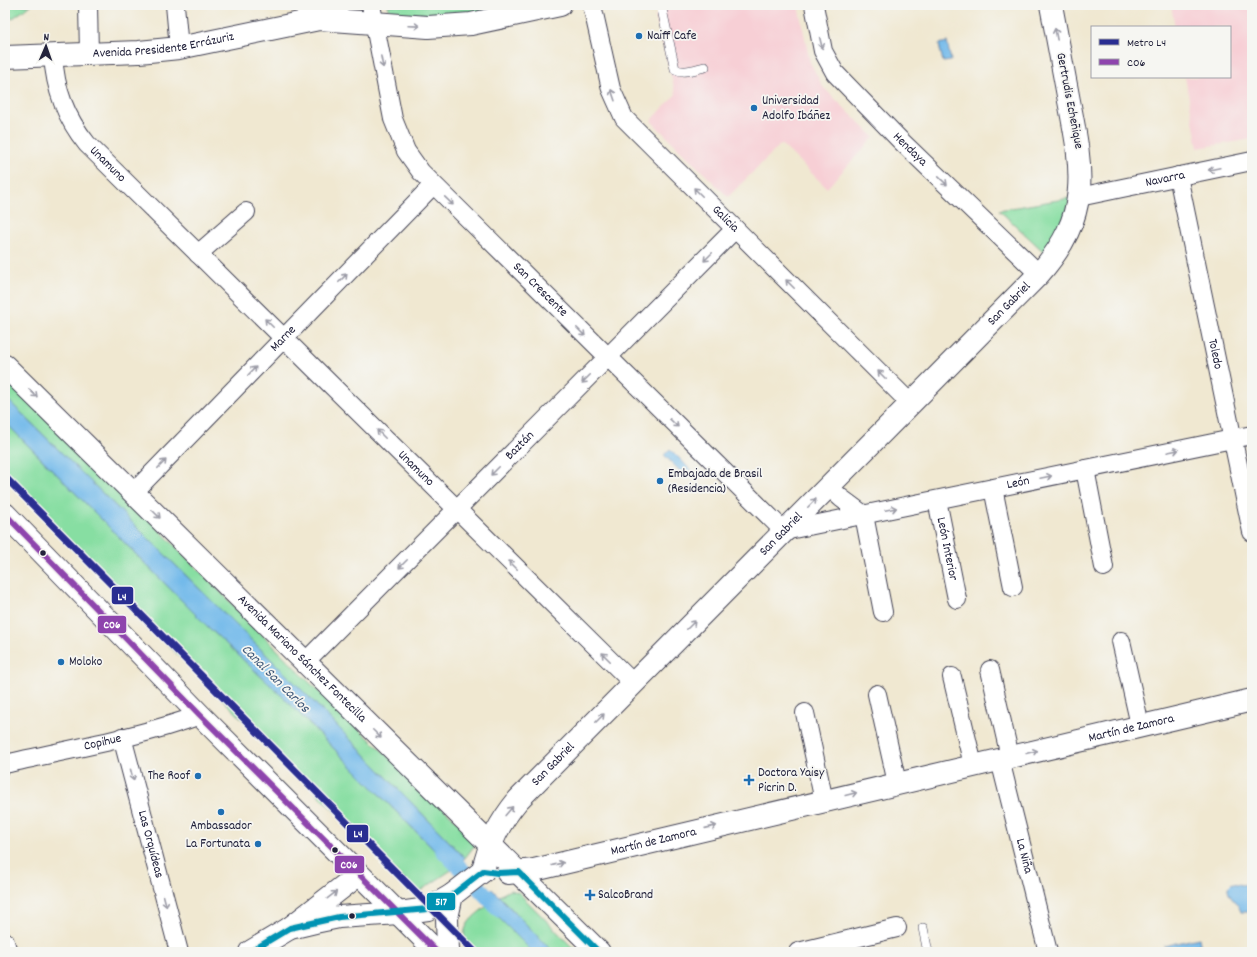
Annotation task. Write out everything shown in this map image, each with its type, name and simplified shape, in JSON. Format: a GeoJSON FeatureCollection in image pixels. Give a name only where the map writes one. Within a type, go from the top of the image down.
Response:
{"type":"FeatureCollection","features":[{"type":"Feature","properties":{"kind":"street"},"geometry":{"type":"LineString","coordinates":[[88,5],[89,54]]}},
{"type":"Feature","properties":{"kind":"street"},"geometry":{"type":"LineString","coordinates":[[175,5],[180,48]]}},
{"type":"Feature","properties":{"kind":"street","name":"Avenida Presidente Errázuriz"},"geometry":{"type":"LineString","coordinates":[[319,19],[339,5]]}},
{"type":"Feature","properties":{"kind":"street","name":"Galicia"},"geometry":{"type":"LineString","coordinates":[[592,5],[611,89],[624,118],[910,403]]}},
{"type":"Feature","properties":{"kind":"street","name":"Hendaya"},"geometry":{"type":"LineString","coordinates":[[814,5],[823,51],[835,73],[900,140],[1039,274]]}},
{"type":"Feature","properties":{"kind":"street","name":"Gertrudis Echeñique"},"geometry":{"type":"LineString","coordinates":[[1051,5],[1079,154],[1081,168],[1079,197]]}},
{"type":"Feature","properties":{"kind":"street","name":"Avenida Presidente Errázuriz"},"geometry":{"type":"LineString","coordinates":[[5,57],[139,52],[180,48],[319,19],[373,15],[428,27],[471,24],[553,6]]}},
{"type":"Feature","properties":{"kind":"street","name":"San Crescente"},"geometry":{"type":"LineString","coordinates":[[373,15],[393,119],[399,135],[413,162],[433,186],[784,531]]}},
{"type":"Feature","properties":{"kind":"street","name":"Unamuno"},"geometry":{"type":"LineString","coordinates":[[53,55],[58,92],[70,121],[96,154],[634,684]]}},
{"type":"Feature","properties":{"kind":"street","name":"Navarra"},"geometry":{"type":"LineString","coordinates":[[1079,197],[1252,161]]}},
{"type":"Feature","properties":{"kind":"street","name":"Toledo"},"geometry":{"type":"LineString","coordinates":[[1178,176],[1234,439],[1252,532]]}},
{"type":"Feature","properties":{"kind":"street","name":"Marne"},"geometry":{"type":"LineString","coordinates":[[134,492],[433,186]]}},
{"type":"Feature","properties":{"kind":"street","name":"San Gabriel"},"geometry":{"type":"LineString","coordinates":[[448,952],[447,918],[470,881],[504,817],[518,800],[1039,274],[1050,262],[1066,236],[1079,197]]}},
{"type":"Feature","properties":{"kind":"street"},"geometry":{"type":"LineString","coordinates":[[198,254],[246,212]]}},
{"type":"Feature","properties":{"kind":"street","name":"Baztán"},"geometry":{"type":"LineString","coordinates":[[305,662],[735,229]]}},
{"type":"Feature","properties":{"kind":"street","name":"Avenida Mariano Sánchez Fontecilla"},"geometry":{"type":"LineString","coordinates":[[5,366],[599,952]]}},
{"type":"Feature","properties":{"kind":"street","name":"León"},"geometry":{"type":"LineString","coordinates":[[784,531],[1252,435]]}},
{"type":"Feature","properties":{"kind":"street"},"geometry":{"type":"LineString","coordinates":[[1085,469],[1104,567]]}},
{"type":"Feature","properties":{"kind":"street"},"geometry":{"type":"LineString","coordinates":[[828,486],[864,515],[883,612]]}},
{"type":"Feature","properties":{"kind":"street"},"geometry":{"type":"LineString","coordinates":[[993,488],[1013,587]]}},
{"type":"Feature","properties":{"kind":"street","name":"León Interior"},"geometry":{"type":"LineString","coordinates":[[937,500],[957,599]]}},
{"type":"Feature","properties":{"kind":"street"},"geometry":{"type":"LineString","coordinates":[[6,515],[200,715],[437,952]]}},
{"type":"Feature","properties":{"kind":"street"},"geometry":{"type":"LineString","coordinates":[[1121,641],[1140,725]]}},
{"type":"Feature","properties":{"kind":"street"},"geometry":{"type":"LineString","coordinates":[[990,670],[1005,758]]}},
{"type":"Feature","properties":{"kind":"street"},"geometry":{"type":"LineString","coordinates":[[952,677],[973,765]]}},
{"type":"Feature","properties":{"kind":"street"},"geometry":{"type":"LineString","coordinates":[[877,694],[897,783]]}},
{"type":"Feature","properties":{"kind":"street","name":"Martín de Zamora"},"geometry":{"type":"LineString","coordinates":[[470,881],[498,873],[519,872],[1140,725],[1252,700]]}},
{"type":"Feature","properties":{"kind":"street"},"geometry":{"type":"LineString","coordinates":[[805,713],[824,801]]}},
{"type":"Feature","properties":{"kind":"street","name":"Copihue"},"geometry":{"type":"LineString","coordinates":[[5,764],[179,723],[200,715]]}},
{"type":"Feature","properties":{"kind":"street","name":"Las Orquídeas"},"geometry":{"type":"LineString","coordinates":[[122,737],[179,952]]}},
{"type":"Feature","properties":{"kind":"street","name":"La Niña"},"geometry":{"type":"LineString","coordinates":[[1005,758],[1048,952]]}},
{"type":"Feature","properties":{"kind":"street"},"geometry":{"type":"LineString","coordinates":[[250,952],[290,928],[358,874]]}},
{"type":"Feature","properties":{"kind":"street"},"geometry":{"type":"LineString","coordinates":[[290,928],[339,917],[363,914],[399,913],[428,908],[470,881]]}},
{"type":"Feature","properties":{"kind":"street"},"geometry":{"type":"LineString","coordinates":[[798,952],[897,928]]}},
{"type":"Feature","properties":{"kind":"street"},"geometry":{"type":"LineString","coordinates":[[5,942],[8,952]]}},
{"type":"Feature","properties":{"kind":"lane"},"geometry":{"type":"LineString","coordinates":[[661,5],[675,69],[680,72],[705,67]]}},
{"type":"Feature","properties":{"kind":"lane"},"geometry":{"type":"LineString","coordinates":[[923,928],[928,952]]}},
{"type":"Feature","properties":{"kind":"shaded area","name":"Universidad Adolfo Ibáñez"},"geometry":{"type":"Polygon","coordinates":[[[664,5],[798,5],[810,62],[823,87],[874,137],[827,188],[781,144],[728,197],[651,121],[676,94],[655,16],[659,15],[664,5]]]}},
{"type":"Feature","properties":{"kind":"shaded area"},"geometry":{"type":"Polygon","coordinates":[[[1171,5],[1252,5],[1252,139],[1198,148],[1185,78],[1231,78],[1231,26],[1175,26],[1171,5]]]}},
{"type":"Feature","properties":{"kind":"green space"},"geometry":{"type":"Polygon","coordinates":[[[5,5],[31,5],[13,18],[5,21],[5,5]]]}},
{"type":"Feature","properties":{"kind":"green space"},"geometry":{"type":"Polygon","coordinates":[[[388,5],[521,5],[476,14],[439,16],[390,14],[388,5]]]}},
{"type":"Feature","properties":{"kind":"green space"},"geometry":{"type":"Polygon","coordinates":[[[1070,198],[1065,218],[1044,252],[999,210],[1070,198]]]}},
{"type":"Feature","properties":{"kind":"green space"},"geometry":{"type":"Polygon","coordinates":[[[5,373],[309,682],[478,841],[465,858],[308,696],[5,397],[5,373]]]}},
{"type":"Feature","properties":{"kind":"green space"},"geometry":{"type":"Polygon","coordinates":[[[5,422],[206,625],[282,696],[453,869],[417,893],[174,651],[5,475],[5,422]]]}},
{"type":"Feature","properties":{"kind":"green space"},"geometry":{"type":"Polygon","coordinates":[[[510,890],[518,892],[577,952],[553,952],[499,896],[510,890]]]}},
{"type":"Feature","properties":{"kind":"green space"},"geometry":{"type":"Polygon","coordinates":[[[487,906],[533,952],[470,952],[464,937],[467,925],[475,915],[487,906]]]}},
{"type":"Feature","properties":{"kind":"water"},"geometry":{"type":"Polygon","coordinates":[[[947,42],[951,61],[943,62],[939,44],[947,42]]]}},
{"type":"Feature","properties":{"kind":"water"},"geometry":{"type":"Polygon","coordinates":[[[5,397],[308,696],[465,858],[453,869],[282,696],[206,625],[5,422],[5,397]]]}},
{"type":"Feature","properties":{"kind":"water"},"geometry":{"type":"Polygon","coordinates":[[[670,449],[692,471],[686,477],[664,455],[670,449]]]}},
{"type":"Feature","properties":{"kind":"water"},"geometry":{"type":"Polygon","coordinates":[[[1252,882],[1252,906],[1249,912],[1241,912],[1238,905],[1229,894],[1228,887],[1232,883],[1243,885],[1252,882]]]}},
{"type":"Feature","properties":{"kind":"water"},"geometry":{"type":"Polygon","coordinates":[[[492,889],[553,952],[533,952],[487,906],[481,899],[492,889]]]}},
{"type":"Feature","properties":{"kind":"water"},"geometry":{"type":"Polygon","coordinates":[[[1199,938],[1201,949],[1188,952],[1166,952],[1164,946],[1199,938]]]}},
{"type":"Feature","properties":{"kind":"waterway","name":"Canal San Carlos"},"geometry":{"type":"LineString","coordinates":[[443,850],[500,910]]}},
{"type":"Feature","properties":{"kind":"metro line","name":"L4"},"geometry":{"type":"LineString","coordinates":[[5,477],[475,952]]}},
{"type":"Feature","properties":{"kind":"transit line","name":"C06"},"geometry":{"type":"LineString","coordinates":[[5,514],[200,715],[437,952]]}},
{"type":"Feature","properties":{"kind":"transit line","name":"517"},"geometry":{"type":"LineString","coordinates":[[250,952],[290,928],[339,917],[428,909],[452,895],[483,871],[498,873],[519,872],[599,952]]}},
{"type":"Feature","properties":{"kind":"place","name":"Naiff Cafe"},"geometry":{"type":"Point","coordinates":[639,36]}},
{"type":"Feature","properties":{"kind":"place","name":"Universidad Adolfo Ibáñez"},"geometry":{"type":"Point","coordinates":[754,108]}},
{"type":"Feature","properties":{"kind":"place","name":"Embajada de Brasil (Residencia)"},"geometry":{"type":"Point","coordinates":[660,481]}},
{"type":"Feature","properties":{"kind":"place","name":"Moloko"},"geometry":{"type":"Point","coordinates":[61,662]}},
{"type":"Feature","properties":{"kind":"place","name":"The Roof"},"geometry":{"type":"Point","coordinates":[198,776]}},
{"type":"Feature","properties":{"kind":"place","name":"Doctora Yaisy Picrin D."},"geometry":{"type":"Point","coordinates":[749,780]}},
{"type":"Feature","properties":{"kind":"place","name":"Ambassador"},"geometry":{"type":"Point","coordinates":[221,812]}},
{"type":"Feature","properties":{"kind":"place","name":"La Fortunata"},"geometry":{"type":"Point","coordinates":[258,844]}},
{"type":"Feature","properties":{"kind":"place","name":"SalcoBrand"},"geometry":{"type":"Point","coordinates":[590,895]}}]}
